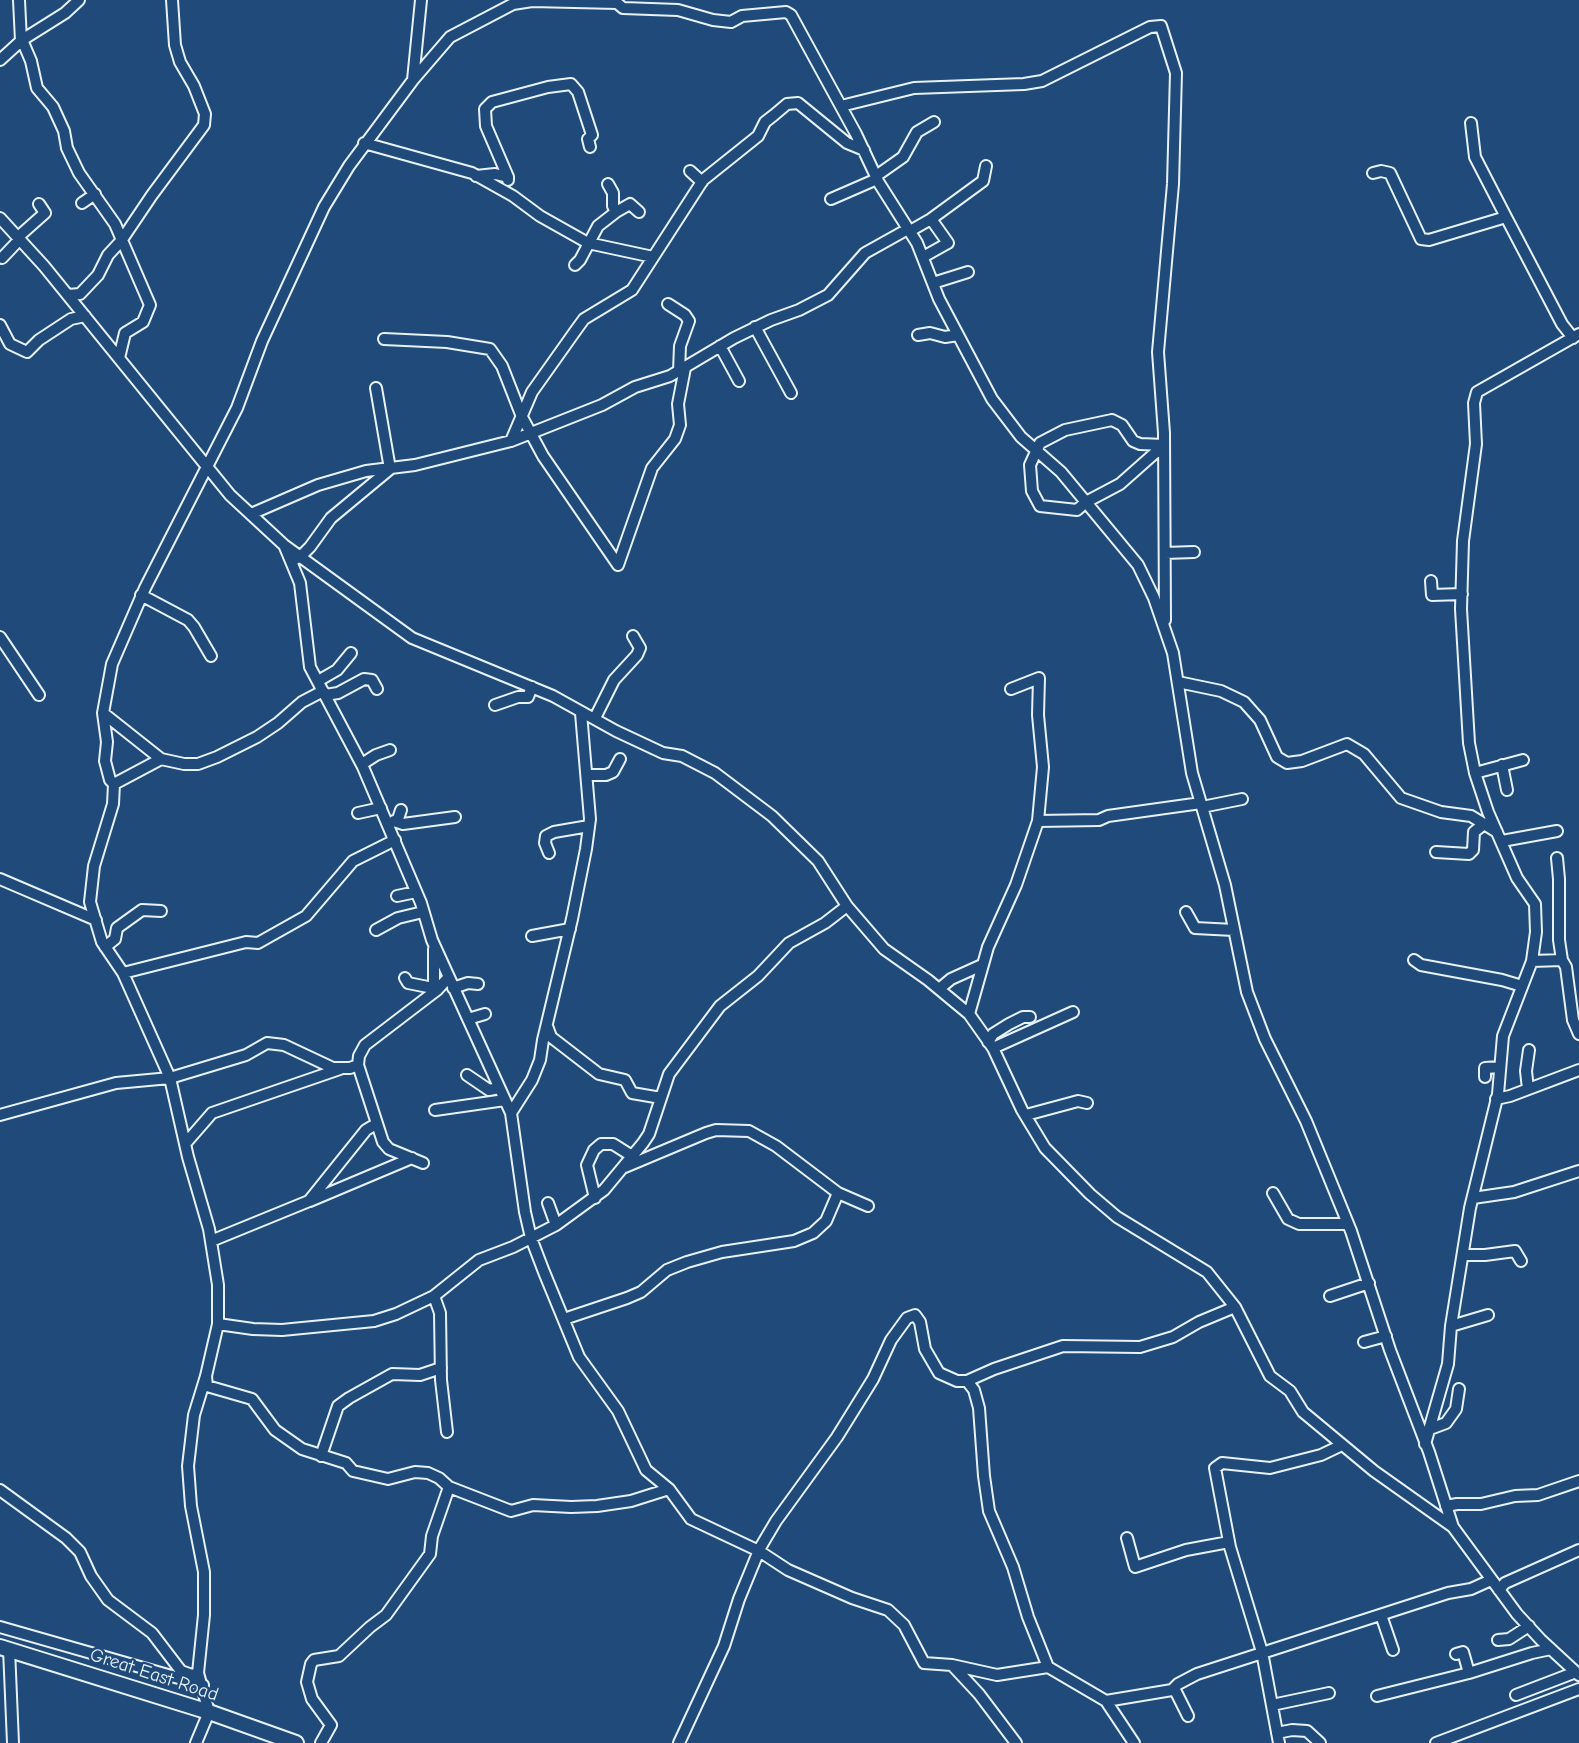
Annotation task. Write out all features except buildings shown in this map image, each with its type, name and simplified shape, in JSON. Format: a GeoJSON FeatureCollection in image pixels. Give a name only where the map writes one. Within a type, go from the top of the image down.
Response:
{"type":"FeatureCollection","features":[{"type":"Feature","properties":{"kind":"highway","name":"Great East Road"},"geometry":{"type":"LineString","coordinates":[[4,1648],[209,1712],[296,1743]]}},
{"type":"Feature","properties":{"kind":"street"},"geometry":{"type":"LineString","coordinates":[[19,0],[21,41],[31,61],[37,88],[53,107],[64,131],[71,157],[79,173],[115,224],[150,305],[142,322],[125,333],[119,358]]}},
{"type":"Feature","properties":{"kind":"street"},"geometry":{"type":"LineString","coordinates":[[0,60],[21,41],[65,12],[79,0]]}},
{"type":"Feature","properties":{"kind":"street"},"geometry":{"type":"LineString","coordinates":[[68,295],[80,294],[98,275],[108,255],[121,241],[152,194],[204,125],[205,114],[194,86],[180,62],[176,44],[172,0]]}},
{"type":"Feature","properties":{"kind":"street"},"geometry":{"type":"LineString","coordinates":[[413,80],[421,0]]}},
{"type":"Feature","properties":{"kind":"street"},"geometry":{"type":"LineString","coordinates":[[196,1743],[209,1712],[203,1685],[198,1673],[204,1615],[204,1572],[191,1506],[188,1466],[194,1415],[206,1376],[218,1324],[218,1285],[210,1241],[170,1078],[123,973],[105,947],[90,902],[94,866],[113,804],[114,784],[110,780],[106,761],[107,742],[103,713],[112,664],[142,595],[208,469],[213,454],[237,408],[262,341],[324,207],[364,143],[413,80],[450,37],[513,4],[532,1],[617,3],[623,8],[678,10],[713,20],[731,22],[742,16],[786,12],[796,22],[877,177],[909,230],[958,335],[992,399],[1007,422],[1061,472],[1138,565],[1154,598],[1173,653],[1192,773],[1224,885],[1245,985],[1254,1012],[1306,1122],[1348,1224],[1453,1527],[1491,1580],[1529,1626],[1577,1674],[1516,1695]]}},
{"type":"Feature","properties":{"kind":"street"},"geometry":{"type":"LineString","coordinates":[[841,106],[914,88],[1024,84],[1042,81],[1150,27],[1161,26],[1176,73],[1173,184],[1158,352],[1164,445],[1165,628]]}},
{"type":"Feature","properties":{"kind":"street"},"geometry":{"type":"LineString","coordinates":[[508,194],[508,177],[486,126],[485,109],[492,102],[548,87],[572,84],[578,92],[592,136],[588,140],[590,147]]}},
{"type":"Feature","properties":{"kind":"street"},"geometry":{"type":"LineString","coordinates":[[511,441],[532,392],[584,319],[632,290],[702,182],[758,136],[765,122],[792,102],[804,106],[847,143],[864,150]]}},
{"type":"Feature","properties":{"kind":"street"},"geometry":{"type":"LineString","coordinates":[[831,199],[877,177],[903,157],[917,132],[934,122]]}},
{"type":"Feature","properties":{"kind":"street"},"geometry":{"type":"LineString","coordinates":[[1425,1444],[1448,1364],[1451,1326],[1473,1198],[1496,1099],[1503,1036],[1532,961],[1536,932],[1535,904],[1517,878],[1474,773],[1469,743],[1464,671],[1462,594],[1463,541],[1476,444],[1474,402],[1477,392],[1576,336],[1562,324],[1475,157],[1471,123]]}},
{"type":"Feature","properties":{"kind":"street"},"geometry":{"type":"LineString","coordinates":[[364,143],[452,166],[476,176],[508,194],[540,216],[588,243],[653,257]]}},
{"type":"Feature","properties":{"kind":"street"},"geometry":{"type":"LineString","coordinates":[[251,514],[318,485],[366,471],[390,469],[511,441],[602,405],[634,387],[659,381],[755,328],[799,310],[828,295],[865,253],[931,219],[983,181],[986,166]]}},
{"type":"Feature","properties":{"kind":"street"},"geometry":{"type":"LineString","coordinates":[[690,171],[702,182]]}},
{"type":"Feature","properties":{"kind":"street"},"geometry":{"type":"LineString","coordinates":[[1373,173],[1382,171],[1390,173],[1421,238],[1429,240],[1506,216]]}},
{"type":"Feature","properties":{"kind":"street"},"geometry":{"type":"LineString","coordinates":[[476,176],[495,174],[508,177]]}},
{"type":"Feature","properties":{"kind":"street"},"geometry":{"type":"LineString","coordinates":[[608,184],[613,193],[612,206],[616,212]]}},
{"type":"Feature","properties":{"kind":"street"},"geometry":{"type":"LineString","coordinates":[[82,203],[95,194]]}},
{"type":"Feature","properties":{"kind":"street"},"geometry":{"type":"LineString","coordinates":[[2,258],[19,238],[45,213],[39,204]]}},
{"type":"Feature","properties":{"kind":"street"},"geometry":{"type":"LineString","coordinates":[[575,265],[580,260],[598,226],[630,204],[639,212]]}},
{"type":"Feature","properties":{"kind":"street"},"geometry":{"type":"LineString","coordinates":[[923,258],[948,243],[931,219]]}},
{"type":"Feature","properties":{"kind":"street"},"geometry":{"type":"LineString","coordinates":[[1,220],[68,295],[230,495],[296,558],[412,638],[553,696],[581,713],[595,718],[616,731],[663,753],[682,756],[714,773],[772,816],[818,861],[847,906],[884,949],[969,1014],[990,1045],[1045,1148],[1090,1194],[1117,1217],[1207,1272],[1235,1307],[1270,1376],[1290,1391],[1303,1412],[1321,1424],[1342,1445],[1374,1471],[1453,1527]]}},
{"type":"Feature","properties":{"kind":"street"},"geometry":{"type":"LineString","coordinates":[[933,283],[968,272]]}},
{"type":"Feature","properties":{"kind":"street"},"geometry":{"type":"LineString","coordinates":[[384,339],[447,342],[490,349],[502,366],[522,417],[543,456],[618,565],[652,468],[675,439],[680,425],[678,404],[682,370],[680,346],[689,321],[685,315],[668,304]]}},
{"type":"Feature","properties":{"kind":"street"},"geometry":{"type":"LineString","coordinates":[[0,325],[10,344],[27,352],[39,340],[71,319],[85,316]]}},
{"type":"Feature","properties":{"kind":"street"},"geometry":{"type":"LineString","coordinates":[[755,328],[791,393]]}},
{"type":"Feature","properties":{"kind":"street"},"geometry":{"type":"LineString","coordinates":[[918,335],[930,333],[945,337],[958,335]]}},
{"type":"Feature","properties":{"kind":"street"},"geometry":{"type":"LineString","coordinates":[[720,346],[738,381]]}},
{"type":"Feature","properties":{"kind":"street"},"geometry":{"type":"LineString","coordinates":[[376,388],[390,469]]}},
{"type":"Feature","properties":{"kind":"street"},"geometry":{"type":"LineString","coordinates":[[1112,420],[1122,425],[1133,441],[1140,444],[1164,445],[1120,484],[1086,502],[1078,510],[1040,506],[1032,491],[1030,465],[1036,450],[1040,444],[1065,430],[1112,420]]}},
{"type":"Feature","properties":{"kind":"street"},"geometry":{"type":"LineString","coordinates":[[296,558],[331,518],[390,469]]}},
{"type":"Feature","properties":{"kind":"street"},"geometry":{"type":"LineString","coordinates":[[1165,553],[1194,552]]}},
{"type":"Feature","properties":{"kind":"street"},"geometry":{"type":"LineString","coordinates":[[296,558],[310,667],[362,764],[381,808],[391,823],[435,948],[511,1113],[525,1212],[532,1238],[579,1357],[618,1411],[646,1470],[669,1489],[691,1519],[759,1551],[788,1570],[852,1598],[888,1610],[904,1625],[924,1663],[952,1665],[997,1675],[1048,1667]]}},
{"type":"Feature","properties":{"kind":"street"},"geometry":{"type":"LineString","coordinates":[[1431,581],[1432,595],[1462,594]]}},
{"type":"Feature","properties":{"kind":"street"},"geometry":{"type":"LineString","coordinates":[[142,595],[188,620],[211,656]]}},
{"type":"Feature","properties":{"kind":"street"},"geometry":{"type":"LineString","coordinates":[[595,718],[614,680],[637,655],[640,648],[633,636]]}},
{"type":"Feature","properties":{"kind":"street"},"geometry":{"type":"LineString","coordinates":[[0,637],[39,696]]}},
{"type":"Feature","properties":{"kind":"street"},"geometry":{"type":"LineString","coordinates":[[103,713],[161,759],[184,764],[198,764],[217,757],[257,737],[278,723],[291,709],[322,689],[351,653]]}},
{"type":"Feature","properties":{"kind":"street"},"geometry":{"type":"LineString","coordinates":[[969,1014],[982,965],[1016,885],[1038,821],[1044,767],[1038,715],[1038,678],[1011,689]]}},
{"type":"Feature","properties":{"kind":"street"},"geometry":{"type":"LineString","coordinates":[[322,689],[338,693],[364,679],[372,680],[377,689]]}},
{"type":"Feature","properties":{"kind":"street"},"geometry":{"type":"LineString","coordinates":[[1178,682],[1221,691],[1244,702],[1260,720],[1277,757],[1287,763],[1302,761],[1347,744],[1364,754],[1401,798],[1441,812],[1471,816],[1500,836],[1557,831]]}},
{"type":"Feature","properties":{"kind":"street"},"geometry":{"type":"LineString","coordinates":[[495,705],[518,697],[528,696],[532,688]]}},
{"type":"Feature","properties":{"kind":"street"},"geometry":{"type":"LineString","coordinates":[[511,1113],[532,1080],[540,1060],[570,929],[589,826],[581,713]]}},
{"type":"Feature","properties":{"kind":"street"},"geometry":{"type":"LineString","coordinates":[[362,764],[376,754],[390,750]]}},
{"type":"Feature","properties":{"kind":"street"},"geometry":{"type":"LineString","coordinates":[[114,784],[161,759]]}},
{"type":"Feature","properties":{"kind":"street"},"geometry":{"type":"LineString","coordinates":[[586,775],[606,775],[613,772],[620,759]]}},
{"type":"Feature","properties":{"kind":"street"},"geometry":{"type":"LineString","coordinates":[[1474,773],[1523,760]]}},
{"type":"Feature","properties":{"kind":"street"},"geometry":{"type":"LineString","coordinates":[[1502,765],[1507,790]]}},
{"type":"Feature","properties":{"kind":"street"},"geometry":{"type":"LineString","coordinates":[[1038,821],[1099,820],[1108,816],[1242,799]]}},
{"type":"Feature","properties":{"kind":"street"},"geometry":{"type":"LineString","coordinates":[[358,813],[381,808]]}},
{"type":"Feature","properties":{"kind":"street"},"geometry":{"type":"LineString","coordinates":[[391,823],[398,819],[401,810]]}},
{"type":"Feature","properties":{"kind":"street"},"geometry":{"type":"LineString","coordinates":[[391,823],[403,824],[455,817]]}},
{"type":"Feature","properties":{"kind":"street"},"geometry":{"type":"LineString","coordinates":[[1436,852],[1469,854],[1473,850],[1474,832],[1484,824]]}},
{"type":"Feature","properties":{"kind":"street"},"geometry":{"type":"LineString","coordinates":[[549,853],[545,843],[546,836],[554,832],[589,826]]}},
{"type":"Feature","properties":{"kind":"street"},"geometry":{"type":"LineString","coordinates":[[123,973],[246,942],[258,943],[306,916],[340,878],[352,861],[396,840]]}},
{"type":"Feature","properties":{"kind":"street"},"geometry":{"type":"LineString","coordinates":[[1556,858],[1559,879],[1559,940],[1562,960],[1566,967],[1573,1020],[1579,1034]]}},
{"type":"Feature","properties":{"kind":"street"},"geometry":{"type":"LineString","coordinates":[[0,879],[96,920]]}},
{"type":"Feature","properties":{"kind":"street"},"geometry":{"type":"LineString","coordinates":[[398,896],[416,892]]}},
{"type":"Feature","properties":{"kind":"street"},"geometry":{"type":"LineString","coordinates":[[218,1324],[253,1329],[282,1330],[374,1321],[396,1314],[434,1296],[479,1260],[532,1238],[556,1225],[572,1212],[595,1198],[624,1167],[650,1134],[669,1074],[720,1006],[758,976],[789,943],[825,923],[847,906]]}},
{"type":"Feature","properties":{"kind":"street"},"geometry":{"type":"LineString","coordinates":[[105,947],[115,939],[117,928],[142,910],[161,911]]}},
{"type":"Feature","properties":{"kind":"street"},"geometry":{"type":"LineString","coordinates":[[376,930],[398,918],[423,912]]}},
{"type":"Feature","properties":{"kind":"street"},"geometry":{"type":"LineString","coordinates":[[1186,912],[1195,928],[1234,930]]}},
{"type":"Feature","properties":{"kind":"street"},"geometry":{"type":"LineString","coordinates":[[532,936],[570,929]]}},
{"type":"Feature","properties":{"kind":"street"},"geometry":{"type":"LineString","coordinates":[[435,948],[436,988]]}},
{"type":"Feature","properties":{"kind":"street"},"geometry":{"type":"LineString","coordinates":[[1414,960],[1421,965],[1502,980],[1522,986]]}},
{"type":"Feature","properties":{"kind":"street"},"geometry":{"type":"LineString","coordinates":[[1532,961],[1562,960]]}},
{"type":"Feature","properties":{"kind":"street"},"geometry":{"type":"LineString","coordinates":[[938,989],[951,979],[982,965]]}},
{"type":"Feature","properties":{"kind":"street"},"geometry":{"type":"LineString","coordinates":[[405,978],[408,983],[436,988]]}},
{"type":"Feature","properties":{"kind":"street"},"geometry":{"type":"LineString","coordinates":[[394,1166],[389,1149],[383,1142],[376,1124],[358,1065],[358,1056],[365,1045],[448,978]]}},
{"type":"Feature","properties":{"kind":"street"},"geometry":{"type":"LineString","coordinates":[[453,988],[468,983],[478,984]]}},
{"type":"Feature","properties":{"kind":"street"},"geometry":{"type":"LineString","coordinates":[[990,1045],[1073,1012]]}},
{"type":"Feature","properties":{"kind":"street"},"geometry":{"type":"LineString","coordinates":[[468,1019],[485,1014]]}},
{"type":"Feature","properties":{"kind":"street"},"geometry":{"type":"LineString","coordinates":[[990,1045],[993,1034],[1023,1017],[1030,1017]]}},
{"type":"Feature","properties":{"kind":"street"},"geometry":{"type":"LineString","coordinates":[[547,1026],[551,1038],[599,1074],[625,1080],[632,1093],[661,1098]]}},
{"type":"Feature","properties":{"kind":"street"},"geometry":{"type":"LineString","coordinates":[[0,1114],[116,1084],[170,1078],[246,1054],[267,1043],[284,1045],[328,1066],[342,1068]]}},
{"type":"Feature","properties":{"kind":"street"},"geometry":{"type":"LineString","coordinates":[[1528,1089],[1526,1071],[1529,1050]]}},
{"type":"Feature","properties":{"kind":"street"},"geometry":{"type":"LineString","coordinates":[[185,1144],[212,1113],[342,1068],[358,1065]]}},
{"type":"Feature","properties":{"kind":"street"},"geometry":{"type":"LineString","coordinates":[[1485,1077],[1485,1068],[1500,1067]]}},
{"type":"Feature","properties":{"kind":"street"},"geometry":{"type":"LineString","coordinates":[[1496,1099],[1579,1070]]}},
{"type":"Feature","properties":{"kind":"street"},"geometry":{"type":"LineString","coordinates":[[467,1075],[489,1090],[500,1088]]}},
{"type":"Feature","properties":{"kind":"street"},"geometry":{"type":"LineString","coordinates":[[435,1110],[505,1100]]}},
{"type":"Feature","properties":{"kind":"street"},"geometry":{"type":"LineString","coordinates":[[1026,1115],[1078,1101],[1087,1103]]}},
{"type":"Feature","properties":{"kind":"street"},"geometry":{"type":"LineString","coordinates":[[309,1202],[366,1130],[376,1124]]}},
{"type":"Feature","properties":{"kind":"street"},"geometry":{"type":"LineString","coordinates":[[624,1167],[716,1130],[748,1131],[776,1146],[838,1193],[868,1206]]}},
{"type":"Feature","properties":{"kind":"street"},"geometry":{"type":"LineString","coordinates":[[595,1198],[587,1165],[594,1150],[601,1144],[613,1144],[632,1156]]}},
{"type":"Feature","properties":{"kind":"street"},"geometry":{"type":"LineString","coordinates":[[389,1149],[423,1162]]}},
{"type":"Feature","properties":{"kind":"street"},"geometry":{"type":"LineString","coordinates":[[210,1241],[309,1202],[412,1158]]}},
{"type":"Feature","properties":{"kind":"street"},"geometry":{"type":"LineString","coordinates":[[1473,1198],[1514,1192],[1579,1171]]}},
{"type":"Feature","properties":{"kind":"street"},"geometry":{"type":"LineString","coordinates":[[1273,1192],[1288,1219],[1299,1224],[1348,1224]]}},
{"type":"Feature","properties":{"kind":"street"},"geometry":{"type":"LineString","coordinates":[[564,1320],[640,1292],[667,1270],[687,1262],[722,1252],[794,1240],[813,1233],[826,1221],[838,1193]]}},
{"type":"Feature","properties":{"kind":"street"},"geometry":{"type":"LineString","coordinates":[[548,1203],[556,1225]]}},
{"type":"Feature","properties":{"kind":"street"},"geometry":{"type":"LineString","coordinates":[[1463,1255],[1515,1252],[1521,1261]]}},
{"type":"Feature","properties":{"kind":"street"},"geometry":{"type":"LineString","coordinates":[[1330,1296],[1369,1283]]}},
{"type":"Feature","properties":{"kind":"street"},"geometry":{"type":"LineString","coordinates":[[434,1296],[440,1313],[441,1368],[447,1432]]}},
{"type":"Feature","properties":{"kind":"street"},"geometry":{"type":"LineString","coordinates":[[679,1743],[724,1646],[739,1599],[759,1551],[776,1521],[837,1437],[873,1379],[891,1340],[908,1318],[915,1314],[918,1318],[925,1349],[939,1374],[957,1381],[967,1381],[994,1369],[1063,1346],[1140,1347],[1173,1337],[1199,1322],[1235,1307]]}},
{"type":"Feature","properties":{"kind":"street"},"geometry":{"type":"LineString","coordinates":[[1451,1326],[1488,1315]]}},
{"type":"Feature","properties":{"kind":"street"},"geometry":{"type":"LineString","coordinates":[[1364,1342],[1386,1336]]}},
{"type":"Feature","properties":{"kind":"street"},"geometry":{"type":"LineString","coordinates":[[321,1456],[338,1406],[392,1374],[420,1375],[441,1368]]}},
{"type":"Feature","properties":{"kind":"street"},"geometry":{"type":"LineString","coordinates":[[206,1376],[207,1386],[252,1399],[275,1430],[289,1442],[321,1456],[346,1463],[353,1471],[388,1479],[415,1472],[428,1473],[440,1478],[449,1487],[511,1511],[533,1505],[596,1506],[631,1500],[669,1489]]}},
{"type":"Feature","properties":{"kind":"street"},"geometry":{"type":"LineString","coordinates":[[967,1381],[974,1390],[979,1408],[984,1476],[989,1511],[1013,1567],[1028,1617],[1048,1667],[1106,1701],[1134,1743]]}},
{"type":"Feature","properties":{"kind":"street"},"geometry":{"type":"LineString","coordinates":[[1430,1429],[1446,1423],[1456,1409],[1459,1389]]}},
{"type":"Feature","properties":{"kind":"street"},"geometry":{"type":"LineString","coordinates":[[1320,1743],[1307,1731],[1292,1730],[1278,1738],[1262,1652],[1229,1542],[1216,1468],[1218,1465],[1229,1463],[1270,1468],[1322,1455],[1342,1445]]}},
{"type":"Feature","properties":{"kind":"street"},"geometry":{"type":"LineString","coordinates":[[1446,1506],[1462,1503],[1481,1504],[1515,1496],[1538,1495],[1579,1481]]}},
{"type":"Feature","properties":{"kind":"street"},"geometry":{"type":"LineString","coordinates":[[321,1743],[330,1725],[312,1699],[307,1682],[311,1664],[314,1660],[339,1656],[386,1615],[430,1554],[432,1536],[449,1487]]}},
{"type":"Feature","properties":{"kind":"street"},"geometry":{"type":"LineString","coordinates":[[0,1490],[66,1538],[80,1552],[91,1576],[108,1600],[152,1633],[181,1671],[192,1675],[198,1673]]}},
{"type":"Feature","properties":{"kind":"street"},"geometry":{"type":"LineString","coordinates":[[1127,1538],[1135,1567],[1186,1550],[1229,1542]]}},
{"type":"Feature","properties":{"kind":"street"},"geometry":{"type":"LineString","coordinates":[[1499,1590],[1505,1583],[1579,1550]]}},
{"type":"Feature","properties":{"kind":"street"},"geometry":{"type":"LineString","coordinates":[[1106,1701],[1154,1694],[1174,1688],[1197,1674],[1448,1593],[1471,1590],[1491,1580]]}},
{"type":"Feature","properties":{"kind":"street"},"geometry":{"type":"LineString","coordinates":[[1381,1614],[1393,1650]]}},
{"type":"Feature","properties":{"kind":"street"},"geometry":{"type":"LineString","coordinates":[[1498,1640],[1509,1639],[1529,1626]]}},
{"type":"Feature","properties":{"kind":"street"},"geometry":{"type":"LineString","coordinates":[[0,1627],[203,1685]]}},
{"type":"Feature","properties":{"kind":"street"},"geometry":{"type":"LineString","coordinates":[[4,1648],[13,1743]]}},
{"type":"Feature","properties":{"kind":"street"},"geometry":{"type":"LineString","coordinates":[[1377,1696],[1470,1673],[1532,1652],[1550,1649]]}},
{"type":"Feature","properties":{"kind":"street"},"geometry":{"type":"LineString","coordinates":[[1456,1654],[1463,1652],[1470,1673]]}},
{"type":"Feature","properties":{"kind":"street"},"geometry":{"type":"LineString","coordinates":[[952,1665],[980,1694],[1016,1743]]}},
{"type":"Feature","properties":{"kind":"street"},"geometry":{"type":"LineString","coordinates":[[1174,1688],[1188,1716]]}},
{"type":"Feature","properties":{"kind":"street"},"geometry":{"type":"LineString","coordinates":[[1436,1743],[1579,1689]]}},
{"type":"Feature","properties":{"kind":"street"},"geometry":{"type":"LineString","coordinates":[[1272,1705],[1329,1693]]}}]}
